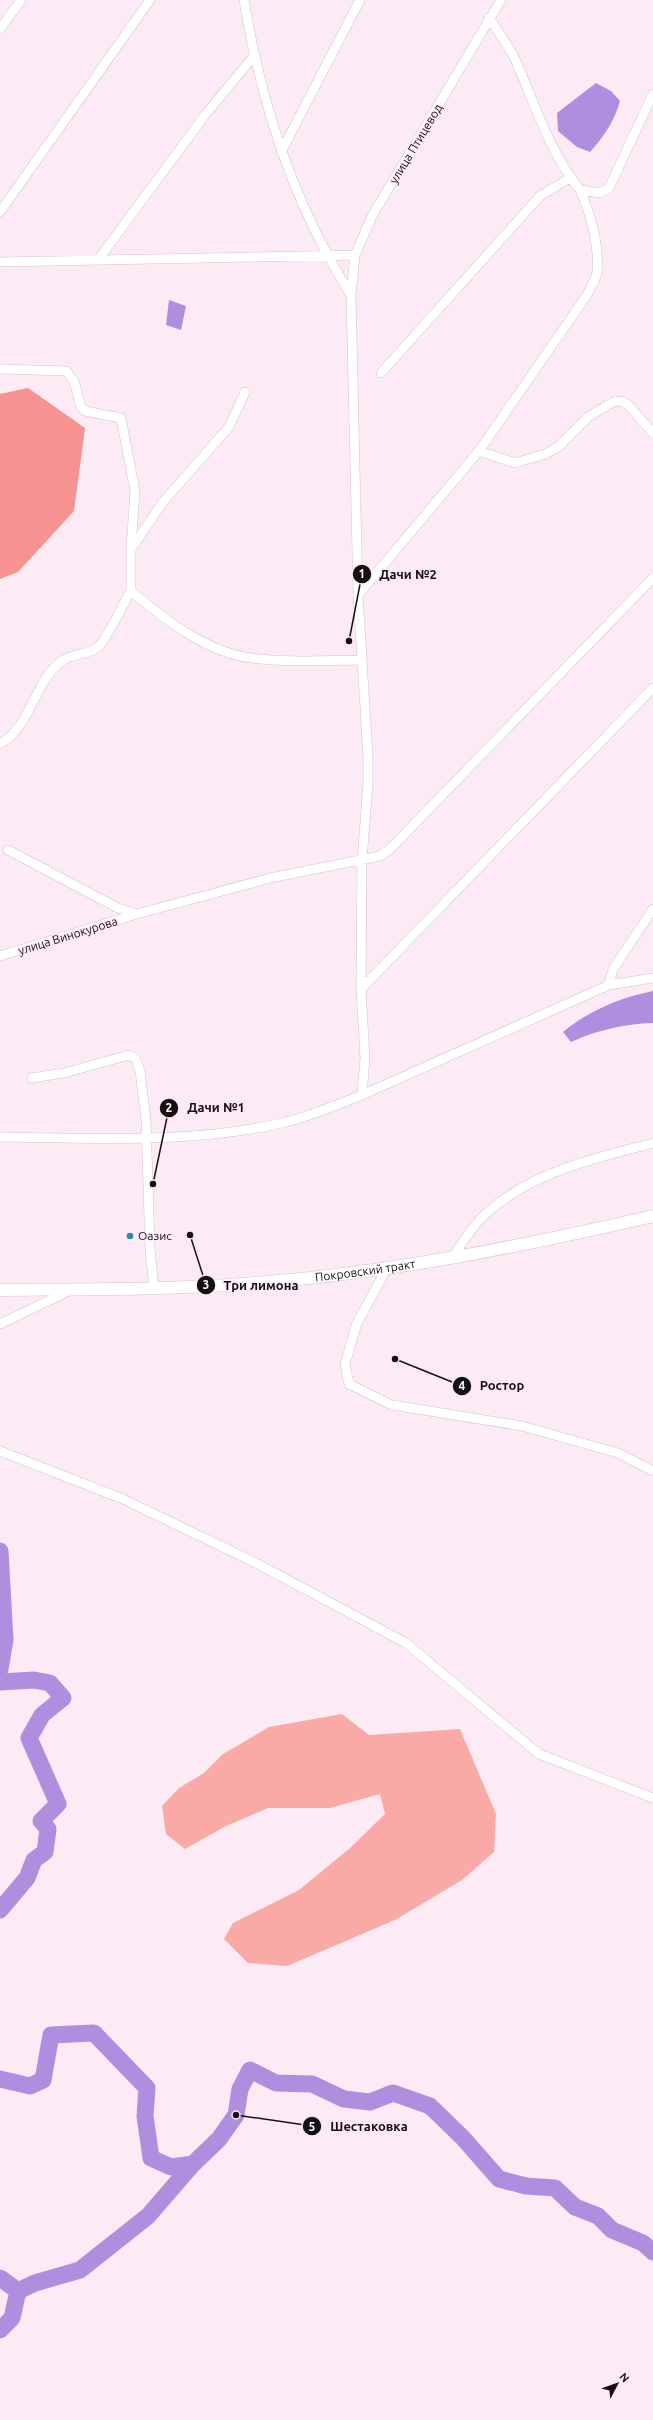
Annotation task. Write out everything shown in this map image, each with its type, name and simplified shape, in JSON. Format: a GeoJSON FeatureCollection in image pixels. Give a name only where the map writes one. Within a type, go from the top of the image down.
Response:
{"type":"FeatureCollection","features":[{"type":"Feature","properties":{"kind":"main road","name":"Покровский тракт"},"geometry":{"type":"LineString","coordinates":[[0,1290],[154,1288],[255,1283],[387,1268],[452,1258],[522,1246],[653,1216]]}},
{"type":"Feature","properties":{"kind":"street"},"geometry":{"type":"LineString","coordinates":[[0,29],[22,0]]}},
{"type":"Feature","properties":{"kind":"street"},"geometry":{"type":"LineString","coordinates":[[0,212],[150,0]]}},
{"type":"Feature","properties":{"kind":"street"},"geometry":{"type":"LineString","coordinates":[[244,0],[253,57],[281,152],[326,256],[351,295]]}},
{"type":"Feature","properties":{"kind":"street"},"geometry":{"type":"LineString","coordinates":[[281,152],[360,0]]}},
{"type":"Feature","properties":{"kind":"street","name":"улица Птицевод"},"geometry":{"type":"LineString","coordinates":[[362,1095],[365,1058],[361,989],[362,860],[368,770],[358,595],[351,295],[355,255],[372,216],[501,0]]}},
{"type":"Feature","properties":{"kind":"street"},"geometry":{"type":"LineString","coordinates":[[358,595],[479,451],[587,295],[596,274],[589,211],[580,190],[570,178],[542,126],[514,58],[489,18]]}},
{"type":"Feature","properties":{"kind":"street"},"geometry":{"type":"LineString","coordinates":[[98,260],[205,115],[253,57]]}},
{"type":"Feature","properties":{"kind":"street"},"geometry":{"type":"LineString","coordinates":[[580,190],[600,193],[609,188],[653,94]]}},
{"type":"Feature","properties":{"kind":"street"},"geometry":{"type":"LineString","coordinates":[[381,373],[540,196],[570,178]]}},
{"type":"Feature","properties":{"kind":"street"},"geometry":{"type":"LineString","coordinates":[[0,262],[355,255]]}},
{"type":"Feature","properties":{"kind":"street"},"geometry":{"type":"LineString","coordinates":[[0,369],[66,371],[71,375],[81,407],[85,411],[121,418],[135,491],[131,549],[131,591],[98,647],[59,663],[41,686],[18,727],[7,740],[0,744]]}},
{"type":"Feature","properties":{"kind":"street"},"geometry":{"type":"LineString","coordinates":[[131,549],[163,502],[229,427],[245,392]]}},
{"type":"Feature","properties":{"kind":"street"},"geometry":{"type":"LineString","coordinates":[[479,451],[515,463],[545,454],[558,447],[588,416],[612,402],[622,401],[629,406],[653,433]]}},
{"type":"Feature","properties":{"kind":"street","name":"улица Винокурова"},"geometry":{"type":"LineString","coordinates":[[0,956],[137,914],[270,878],[380,856],[390,849],[653,578]]}},
{"type":"Feature","properties":{"kind":"street"},"geometry":{"type":"LineString","coordinates":[[131,591],[181,629],[211,646],[251,658],[361,660]]}},
{"type":"Feature","properties":{"kind":"street"},"geometry":{"type":"LineString","coordinates":[[361,989],[653,688]]}},
{"type":"Feature","properties":{"kind":"street"},"geometry":{"type":"LineString","coordinates":[[8,850],[118,908],[137,914]]}},
{"type":"Feature","properties":{"kind":"street"},"geometry":{"type":"LineString","coordinates":[[608,985],[613,970],[653,909]]}},
{"type":"Feature","properties":{"kind":"street"},"geometry":{"type":"LineString","coordinates":[[0,1137],[147,1138],[242,1130],[282,1123],[362,1095],[608,985],[653,978]]}},
{"type":"Feature","properties":{"kind":"street"},"geometry":{"type":"LineString","coordinates":[[32,1078],[64,1073],[129,1055],[136,1059],[140,1070],[147,1138],[150,1249],[154,1288]]}},
{"type":"Feature","properties":{"kind":"street"},"geometry":{"type":"LineString","coordinates":[[452,1258],[472,1228],[490,1210],[520,1188],[579,1163],[653,1142]]}},
{"type":"Feature","properties":{"kind":"street"},"geometry":{"type":"LineString","coordinates":[[387,1268],[357,1323],[345,1364],[349,1384],[392,1405],[522,1426],[618,1453],[653,1471]]}},
{"type":"Feature","properties":{"kind":"street"},"geometry":{"type":"LineString","coordinates":[[0,1324],[72,1289]]}},
{"type":"Feature","properties":{"kind":"street"},"geometry":{"type":"LineString","coordinates":[[0,1450],[123,1499],[256,1564],[406,1643],[539,1754],[653,1798]]}},
{"type":"Feature","properties":{"kind":"shaded area"},"geometry":{"type":"Polygon","coordinates":[[[596,83],[611,91],[620,101],[608,128],[590,152],[577,147],[558,131],[557,113],[596,83]]]}},
{"type":"Feature","properties":{"kind":"shaded area"},"geometry":{"type":"Polygon","coordinates":[[[169,300],[186,306],[181,330],[166,325],[169,300]]]}},
{"type":"Feature","properties":{"kind":"shaded area"},"geometry":{"type":"Polygon","coordinates":[[[28,388],[85,428],[74,511],[18,572],[0,579],[0,394],[28,388]]]}},
{"type":"Feature","properties":{"kind":"shaded area"},"geometry":{"type":"Polygon","coordinates":[[[653,991],[653,1023],[611,1028],[571,1042],[563,1032],[594,1011],[628,997],[653,991]]]}},
{"type":"Feature","properties":{"kind":"shaded area"},"geometry":{"type":"Polygon","coordinates":[[[342,1714],[369,1735],[460,1729],[496,1814],[494,1852],[462,1880],[395,1920],[287,1966],[248,1963],[224,1939],[233,1923],[299,1890],[349,1849],[385,1814],[380,1794],[330,1808],[268,1808],[226,1826],[185,1849],[166,1834],[162,1806],[179,1788],[204,1773],[223,1754],[269,1727],[342,1714]]]}},
{"type":"Feature","properties":{"kind":"waterway"},"geometry":{"type":"LineString","coordinates":[[0,1551],[5,1640],[0,1669]]}},
{"type":"Feature","properties":{"kind":"waterway"},"geometry":{"type":"LineString","coordinates":[[0,1682],[34,1680],[50,1683],[63,1698],[42,1715],[29,1738],[58,1804],[41,1821],[48,1829],[45,1852],[34,1860],[27,1878],[0,1910]]}},
{"type":"Feature","properties":{"kind":"waterway"},"geometry":{"type":"LineString","coordinates":[[0,2079],[30,2086],[43,2080],[51,2035],[94,2033],[147,2088],[145,2116],[151,2158],[171,2167],[193,2164]]}},
{"type":"Feature","properties":{"kind":"waterway"},"geometry":{"type":"LineString","coordinates":[[0,2278],[18,2291],[35,2283],[80,2270],[148,2216],[193,2164],[219,2139],[236,2115],[240,2089],[250,2070],[276,2083],[312,2084],[344,2099],[370,2102],[393,2093],[430,2106],[463,2138],[499,2179],[526,2186],[555,2188],[575,2207],[598,2216],[612,2230],[643,2243],[653,2252]]}},
{"type":"Feature","properties":{"kind":"waterway"},"geometry":{"type":"LineString","coordinates":[[0,2330],[12,2318],[18,2291]]}},
{"type":"Feature","properties":{"kind":"place","name":"Дачи №2"},"geometry":{"type":"Point","coordinates":[349,641]}},
{"type":"Feature","properties":{"kind":"place","name":"Дачи №1"},"geometry":{"type":"Point","coordinates":[153,1184]}},
{"type":"Feature","properties":{"kind":"place","name":"Три лимона"},"geometry":{"type":"Point","coordinates":[190,1235]}},
{"type":"Feature","properties":{"kind":"place","name":"Оазис"},"geometry":{"type":"Point","coordinates":[130,1236]}},
{"type":"Feature","properties":{"kind":"place","name":"Ростор"},"geometry":{"type":"Point","coordinates":[395,1359]}},
{"type":"Feature","properties":{"kind":"place","name":"Шестаковка"},"geometry":{"type":"Point","coordinates":[236,2115]}}]}
